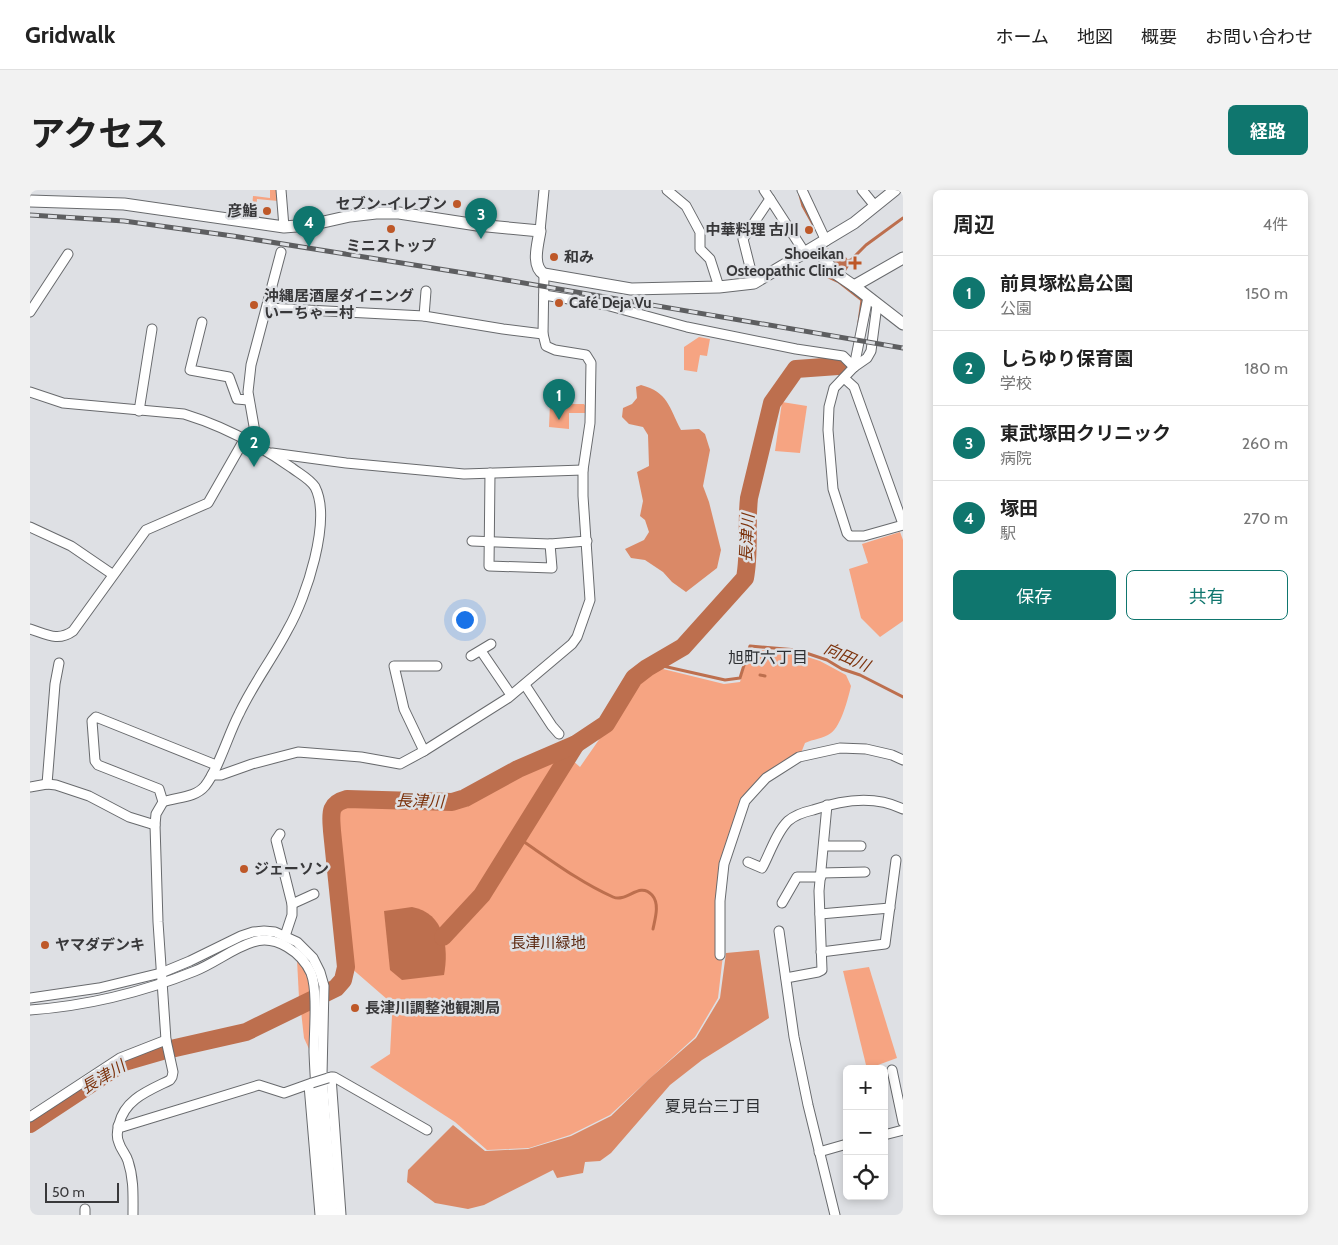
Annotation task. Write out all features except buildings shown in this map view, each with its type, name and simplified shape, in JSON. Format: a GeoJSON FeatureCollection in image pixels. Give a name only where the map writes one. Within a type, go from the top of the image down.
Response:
{"type":"FeatureCollection","features":[{"type":"Feature","properties":{"kind":"street"},"geometry":{"type":"LineString","coordinates":[[281,190],[284,228]]}},
{"type":"Feature","properties":{"kind":"street"},"geometry":{"type":"LineString","coordinates":[[544,190],[537,263],[540,271],[544,274],[631,289],[718,288],[754,283],[854,223],[895,190]]}},
{"type":"Feature","properties":{"kind":"street"},"geometry":{"type":"LineString","coordinates":[[667,190],[686,206],[700,232],[700,249],[710,259],[718,288]]}},
{"type":"Feature","properties":{"kind":"street"},"geometry":{"type":"LineString","coordinates":[[764,190],[805,253]]}},
{"type":"Feature","properties":{"kind":"street"},"geometry":{"type":"LineString","coordinates":[[802,190],[821,243],[824,260],[835,274],[854,286],[903,324]]}},
{"type":"Feature","properties":{"kind":"street"},"geometry":{"type":"LineString","coordinates":[[862,190],[875,206]]}},
{"type":"Feature","properties":{"kind":"street"},"geometry":{"type":"LineString","coordinates":[[754,283],[743,239],[770,199]]}},
{"type":"Feature","properties":{"kind":"street"},"geometry":{"type":"LineString","coordinates":[[30,201],[124,204],[284,228],[310,225],[350,216],[399,213],[477,225],[540,231]]}},
{"type":"Feature","properties":{"kind":"street"},"geometry":{"type":"LineString","coordinates":[[266,451],[255,432],[248,392],[252,365],[282,252]]}},
{"type":"Feature","properties":{"kind":"street"},"geometry":{"type":"LineString","coordinates":[[30,312],[68,254]]}},
{"type":"Feature","properties":{"kind":"street"},"geometry":{"type":"LineString","coordinates":[[854,286],[903,258]]}},
{"type":"Feature","properties":{"kind":"street"},"geometry":{"type":"LineString","coordinates":[[212,775],[221,775],[252,764],[298,752],[361,757],[400,764],[424,751],[511,695],[572,644],[577,636],[590,600],[583,470],[590,423],[591,363],[586,355],[549,348],[545,342],[543,334],[544,274]]}},
{"type":"Feature","properties":{"kind":"street"},"geometry":{"type":"LineString","coordinates":[[424,316],[426,291]]}},
{"type":"Feature","properties":{"kind":"street"},"geometry":{"type":"LineString","coordinates":[[544,295],[606,305],[686,327],[796,349],[843,356],[854,367]]}},
{"type":"Feature","properties":{"kind":"street"},"geometry":{"type":"LineString","coordinates":[[854,367],[872,301]]}},
{"type":"Feature","properties":{"kind":"street"},"geometry":{"type":"LineString","coordinates":[[844,378],[854,387],[903,524],[856,537],[850,536],[847,533],[832,489],[828,430],[829,407],[834,388],[854,367],[867,358],[871,351],[872,301]]}},
{"type":"Feature","properties":{"kind":"street"},"geometry":{"type":"LineString","coordinates":[[268,308],[424,316],[543,334]]}},
{"type":"Feature","properties":{"kind":"street"},"geometry":{"type":"LineString","coordinates":[[202,322],[190,370],[229,377],[237,399],[248,400]]}},
{"type":"Feature","properties":{"kind":"street"},"geometry":{"type":"LineString","coordinates":[[139,411],[152,329]]}},
{"type":"Feature","properties":{"kind":"street"},"geometry":{"type":"LineString","coordinates":[[30,392],[63,403],[184,414],[214,424],[266,451],[311,482],[320,501],[320,530],[307,583],[290,627],[259,675],[239,714],[212,775],[200,790],[192,795],[163,802],[156,814],[157,912],[166,1042],[172,1077],[170,1080],[134,1099],[124,1111],[118,1126],[119,1144],[128,1159],[134,1184],[133,1215]]}},
{"type":"Feature","properties":{"kind":"street"},"geometry":{"type":"LineString","coordinates":[[30,629],[57,637],[65,637],[73,632],[112,574],[146,530],[208,503],[244,440]]}},
{"type":"Feature","properties":{"kind":"street"},"geometry":{"type":"LineString","coordinates":[[266,451],[356,464],[464,474],[583,470]]}},
{"type":"Feature","properties":{"kind":"street"},"geometry":{"type":"LineString","coordinates":[[490,473],[488,566],[552,568],[550,544]]}},
{"type":"Feature","properties":{"kind":"street"},"geometry":{"type":"LineString","coordinates":[[30,527],[71,546],[112,574]]}},
{"type":"Feature","properties":{"kind":"street"},"geometry":{"type":"LineString","coordinates":[[472,541],[550,544],[587,541]]}},
{"type":"Feature","properties":{"kind":"street"},"geometry":{"type":"LineString","coordinates":[[471,656],[491,644]]}},
{"type":"Feature","properties":{"kind":"street"},"geometry":{"type":"LineString","coordinates":[[481,651],[511,695]]}},
{"type":"Feature","properties":{"kind":"street"},"geometry":{"type":"LineString","coordinates":[[47,784],[55,684],[59,663]]}},
{"type":"Feature","properties":{"kind":"street"},"geometry":{"type":"LineString","coordinates":[[424,751],[404,709],[394,666],[437,666]]}},
{"type":"Feature","properties":{"kind":"street"},"geometry":{"type":"LineString","coordinates":[[525,685],[559,734]]}},
{"type":"Feature","properties":{"kind":"street"},"geometry":{"type":"LineString","coordinates":[[163,802],[158,789],[98,765],[95,761],[92,721],[96,717],[216,765]]}},
{"type":"Feature","properties":{"kind":"street"},"geometry":{"type":"LineString","coordinates":[[720,955],[720,901],[724,864],[745,801],[766,778],[800,758],[840,748],[866,749],[892,755],[903,760]]}},
{"type":"Feature","properties":{"kind":"street"},"geometry":{"type":"LineString","coordinates":[[30,787],[47,784],[56,785],[89,796],[129,817],[155,825]]}},
{"type":"Feature","properties":{"kind":"street"},"geometry":{"type":"LineString","coordinates":[[748,862],[762,868],[782,828],[789,820],[799,814],[827,805],[848,801],[886,803],[903,810]]}},
{"type":"Feature","properties":{"kind":"street"},"geometry":{"type":"LineString","coordinates":[[786,978],[822,970],[821,875],[827,805]]}},
{"type":"Feature","properties":{"kind":"street"},"geometry":{"type":"LineString","coordinates":[[280,834],[276,840],[292,904],[292,915],[285,936]]}},
{"type":"Feature","properties":{"kind":"street"},"geometry":{"type":"LineString","coordinates":[[824,846],[861,846]]}},
{"type":"Feature","properties":{"kind":"street"},"geometry":{"type":"LineString","coordinates":[[821,952],[885,944],[896,860]]}},
{"type":"Feature","properties":{"kind":"street"},"geometry":{"type":"LineString","coordinates":[[782,903],[797,878],[865,872]]}},
{"type":"Feature","properties":{"kind":"street"},"geometry":{"type":"LineString","coordinates":[[292,904],[314,894]]}},
{"type":"Feature","properties":{"kind":"street"},"geometry":{"type":"LineString","coordinates":[[820,914],[890,908]]}},
{"type":"Feature","properties":{"kind":"street"},"geometry":{"type":"LineString","coordinates":[[30,998],[99,988],[161,973],[252,932],[264,931],[285,936],[297,942],[309,952],[320,972],[324,986],[322,1074],[333,1215]]}},
{"type":"Feature","properties":{"kind":"street"},"geometry":{"type":"LineString","coordinates":[[779,931],[796,1047],[835,1215]]}},
{"type":"Feature","properties":{"kind":"street"},"geometry":{"type":"LineString","coordinates":[[30,1010],[101,999],[162,983],[216,962],[244,945],[262,940],[289,948],[302,958],[312,975],[315,991],[315,1077],[326,1215]]}},
{"type":"Feature","properties":{"kind":"street"},"geometry":{"type":"LineString","coordinates":[[30,1117],[120,1058],[166,1042]]}},
{"type":"Feature","properties":{"kind":"street"},"geometry":{"type":"LineString","coordinates":[[892,1070],[903,1122]]}},
{"type":"Feature","properties":{"kind":"street"},"geometry":{"type":"LineString","coordinates":[[118,1126],[122,1127],[259,1085],[284,1093],[334,1076],[427,1130]]}},
{"type":"Feature","properties":{"kind":"street"},"geometry":{"type":"LineString","coordinates":[[330,1078],[341,1215]]}},
{"type":"Feature","properties":{"kind":"street"},"geometry":{"type":"LineString","coordinates":[[311,1084],[320,1215]]}},
{"type":"Feature","properties":{"kind":"street"},"geometry":{"type":"LineString","coordinates":[[888,1134],[903,1130]]}},
{"type":"Feature","properties":{"kind":"street"},"geometry":{"type":"LineString","coordinates":[[819,1152],[843,1145]]}},
{"type":"Feature","properties":{"kind":"green space"},"geometry":{"type":"Polygon","coordinates":[[[270,190],[276,190],[278,201],[257,199],[255,218],[251,217],[253,196],[270,198],[270,190]]]}},
{"type":"Feature","properties":{"kind":"green space"},"geometry":{"type":"Polygon","coordinates":[[[699,337],[710,339],[707,356],[700,355],[697,372],[684,370],[684,347],[699,337]]]}},
{"type":"Feature","properties":{"kind":"green space"},"geometry":{"type":"Polygon","coordinates":[[[782,402],[807,406],[800,453],[775,451],[782,402]]]}},
{"type":"Feature","properties":{"kind":"green space"},"geometry":{"type":"Polygon","coordinates":[[[550,404],[584,404],[586,413],[569,413],[569,429],[549,427],[550,404]]]}},
{"type":"Feature","properties":{"kind":"green space"},"geometry":{"type":"Polygon","coordinates":[[[900,532],[903,540],[903,621],[880,637],[861,618],[849,569],[868,563],[862,544],[900,532]]]}},
{"type":"Feature","properties":{"kind":"green space","name":"長津川緑地"},"geometry":{"type":"Polygon","coordinates":[[[750,649],[795,653],[820,661],[846,675],[851,686],[844,712],[835,730],[825,737],[805,743],[801,753],[742,801],[721,864],[723,955],[718,998],[695,1037],[610,1115],[570,1135],[529,1148],[487,1150],[455,1122],[370,1067],[390,1054],[392,1016],[388,1000],[350,967],[335,814],[337,809],[340,805],[349,802],[453,801],[562,751],[580,767],[644,675],[663,669],[724,684],[740,682],[750,649]]]}},
{"type":"Feature","properties":{"kind":"green space"},"geometry":{"type":"Polygon","coordinates":[[[297,960],[306,971],[311,992],[299,998],[297,960]]]}},
{"type":"Feature","properties":{"kind":"green space"},"geometry":{"type":"Polygon","coordinates":[[[869,967],[897,1058],[878,1065],[866,1065],[843,971],[869,967]]]}},
{"type":"Feature","properties":{"kind":"green space"},"geometry":{"type":"Polygon","coordinates":[[[312,993],[311,1006],[301,1010],[299,999],[312,993]]]}},
{"type":"Feature","properties":{"kind":"green space"},"geometry":{"type":"Polygon","coordinates":[[[311,1007],[311,1049],[309,1049],[304,1038],[301,1011],[311,1007]]]}},
{"type":"Feature","properties":{"kind":"shaded area"},"geometry":{"type":"Polygon","coordinates":[[[641,385],[650,388],[662,396],[681,430],[699,429],[705,434],[710,450],[703,486],[721,550],[717,568],[686,592],[672,582],[663,572],[645,560],[631,558],[625,549],[644,540],[649,532],[645,520],[640,516],[643,501],[637,472],[649,466],[648,435],[643,427],[629,424],[622,417],[623,408],[632,404],[637,398],[636,387],[641,385]]]}},
{"type":"Feature","properties":{"kind":"shaded area"},"geometry":{"type":"Polygon","coordinates":[[[412,907],[432,916],[438,924],[445,943],[444,975],[402,980],[390,970],[384,911],[412,907]]]}},
{"type":"Feature","properties":{"kind":"shaded area"},"geometry":{"type":"Polygon","coordinates":[[[759,950],[769,1018],[702,1060],[670,1085],[611,1153],[600,1161],[585,1162],[583,1173],[557,1178],[553,1170],[484,1205],[468,1209],[435,1203],[407,1182],[408,1170],[453,1125],[485,1151],[528,1149],[571,1136],[611,1116],[649,1079],[696,1038],[720,998],[726,953],[759,950]]]}},
{"type":"Feature","properties":{"kind":"waterway"},"geometry":{"type":"LineString","coordinates":[[800,195],[803,206],[813,224]]}},
{"type":"Feature","properties":{"kind":"waterway","name":"長津川"},"geometry":{"type":"LineString","coordinates":[[828,250],[840,264],[851,260],[866,245],[903,218]]}},
{"type":"Feature","properties":{"kind":"waterway","name":"長津川"},"geometry":{"type":"LineString","coordinates":[[830,272],[826,276],[839,282],[862,300],[859,322]]}},
{"type":"Feature","properties":{"kind":"waterway","name":"長津川"},"geometry":{"type":"LineString","coordinates":[[30,1124],[124,1062],[162,1051],[246,1032],[336,988],[343,980],[346,967],[331,815],[336,804],[347,799],[452,802],[465,798],[518,769],[576,744],[606,724],[634,678],[647,668],[683,647],[745,578],[749,498],[772,403],[796,369],[838,366]]}},
{"type":"Feature","properties":{"kind":"waterway","name":"向田川"},"geometry":{"type":"LineString","coordinates":[[654,664],[725,680],[740,678],[750,646],[797,650],[827,660],[842,669],[860,675],[903,697]]}},
{"type":"Feature","properties":{"kind":"waterway"},"geometry":{"type":"LineString","coordinates":[[760,675],[765,676]]}},
{"type":"Feature","properties":{"kind":"waterway"},"geometry":{"type":"LineString","coordinates":[[443,937],[482,895],[576,744]]}},
{"type":"Feature","properties":{"kind":"waterway"},"geometry":{"type":"LineString","coordinates":[[517,837],[576,877],[613,897],[618,898],[642,890],[647,891],[652,895],[656,903],[653,929]]}},
{"type":"Feature","properties":{"kind":"railway"},"geometry":{"type":"LineString","coordinates":[[30,215],[124,221],[233,236],[483,276],[903,348]]}},
{"type":"Feature","properties":{"kind":"place","name":"セブン-イレブン"},"geometry":{"type":"Point","coordinates":[457,204]}},
{"type":"Feature","properties":{"kind":"place","name":"彦鮨"},"geometry":{"type":"Point","coordinates":[267,211]}},
{"type":"Feature","properties":{"kind":"place","name":"ミニストップ"},"geometry":{"type":"Point","coordinates":[391,229]}},
{"type":"Feature","properties":{"kind":"place","name":"中華料理 古川"},"geometry":{"type":"Point","coordinates":[809,230]}},
{"type":"Feature","properties":{"kind":"place","name":"東武塚田クリニック"},"geometry":{"type":"Point","coordinates":[481,239]}},
{"type":"Feature","properties":{"kind":"place","name":"塚田"},"geometry":{"type":"Point","coordinates":[309,247]}},
{"type":"Feature","properties":{"kind":"place","name":"和み"},"geometry":{"type":"Point","coordinates":[554,257]}},
{"type":"Feature","properties":{"kind":"place","name":"Shoeikan Osteopathic Clinic"},"geometry":{"type":"Point","coordinates":[855,263]}},
{"type":"Feature","properties":{"kind":"place","name":"Café Deja Vu"},"geometry":{"type":"Point","coordinates":[559,303]}},
{"type":"Feature","properties":{"kind":"place","name":"沖縄居酒屋ダイニング いーちゃー村"},"geometry":{"type":"Point","coordinates":[254,305]}},
{"type":"Feature","properties":{"kind":"place","name":"前貝塚松島公園"},"geometry":{"type":"Point","coordinates":[559,420]}},
{"type":"Feature","properties":{"kind":"place","name":"しらゆり保育園"},"geometry":{"type":"Point","coordinates":[254,467]}},
{"type":"Feature","properties":{"kind":"place","name":"ジェーソン"},"geometry":{"type":"Point","coordinates":[244,869]}},
{"type":"Feature","properties":{"kind":"place","name":"ヤマダデンキ"},"geometry":{"type":"Point","coordinates":[45,945]}},
{"type":"Feature","properties":{"kind":"place","name":"長津川調整池観測局"},"geometry":{"type":"Point","coordinates":[355,1008]}},
{"type":"Feature","properties":{"kind":"district","name":"旭町六丁目"},"geometry":{"type":"Point","coordinates":[768,657]}},
{"type":"Feature","properties":{"kind":"district","name":"夏見台三丁目"},"geometry":{"type":"Point","coordinates":[713,1106]}}]}
